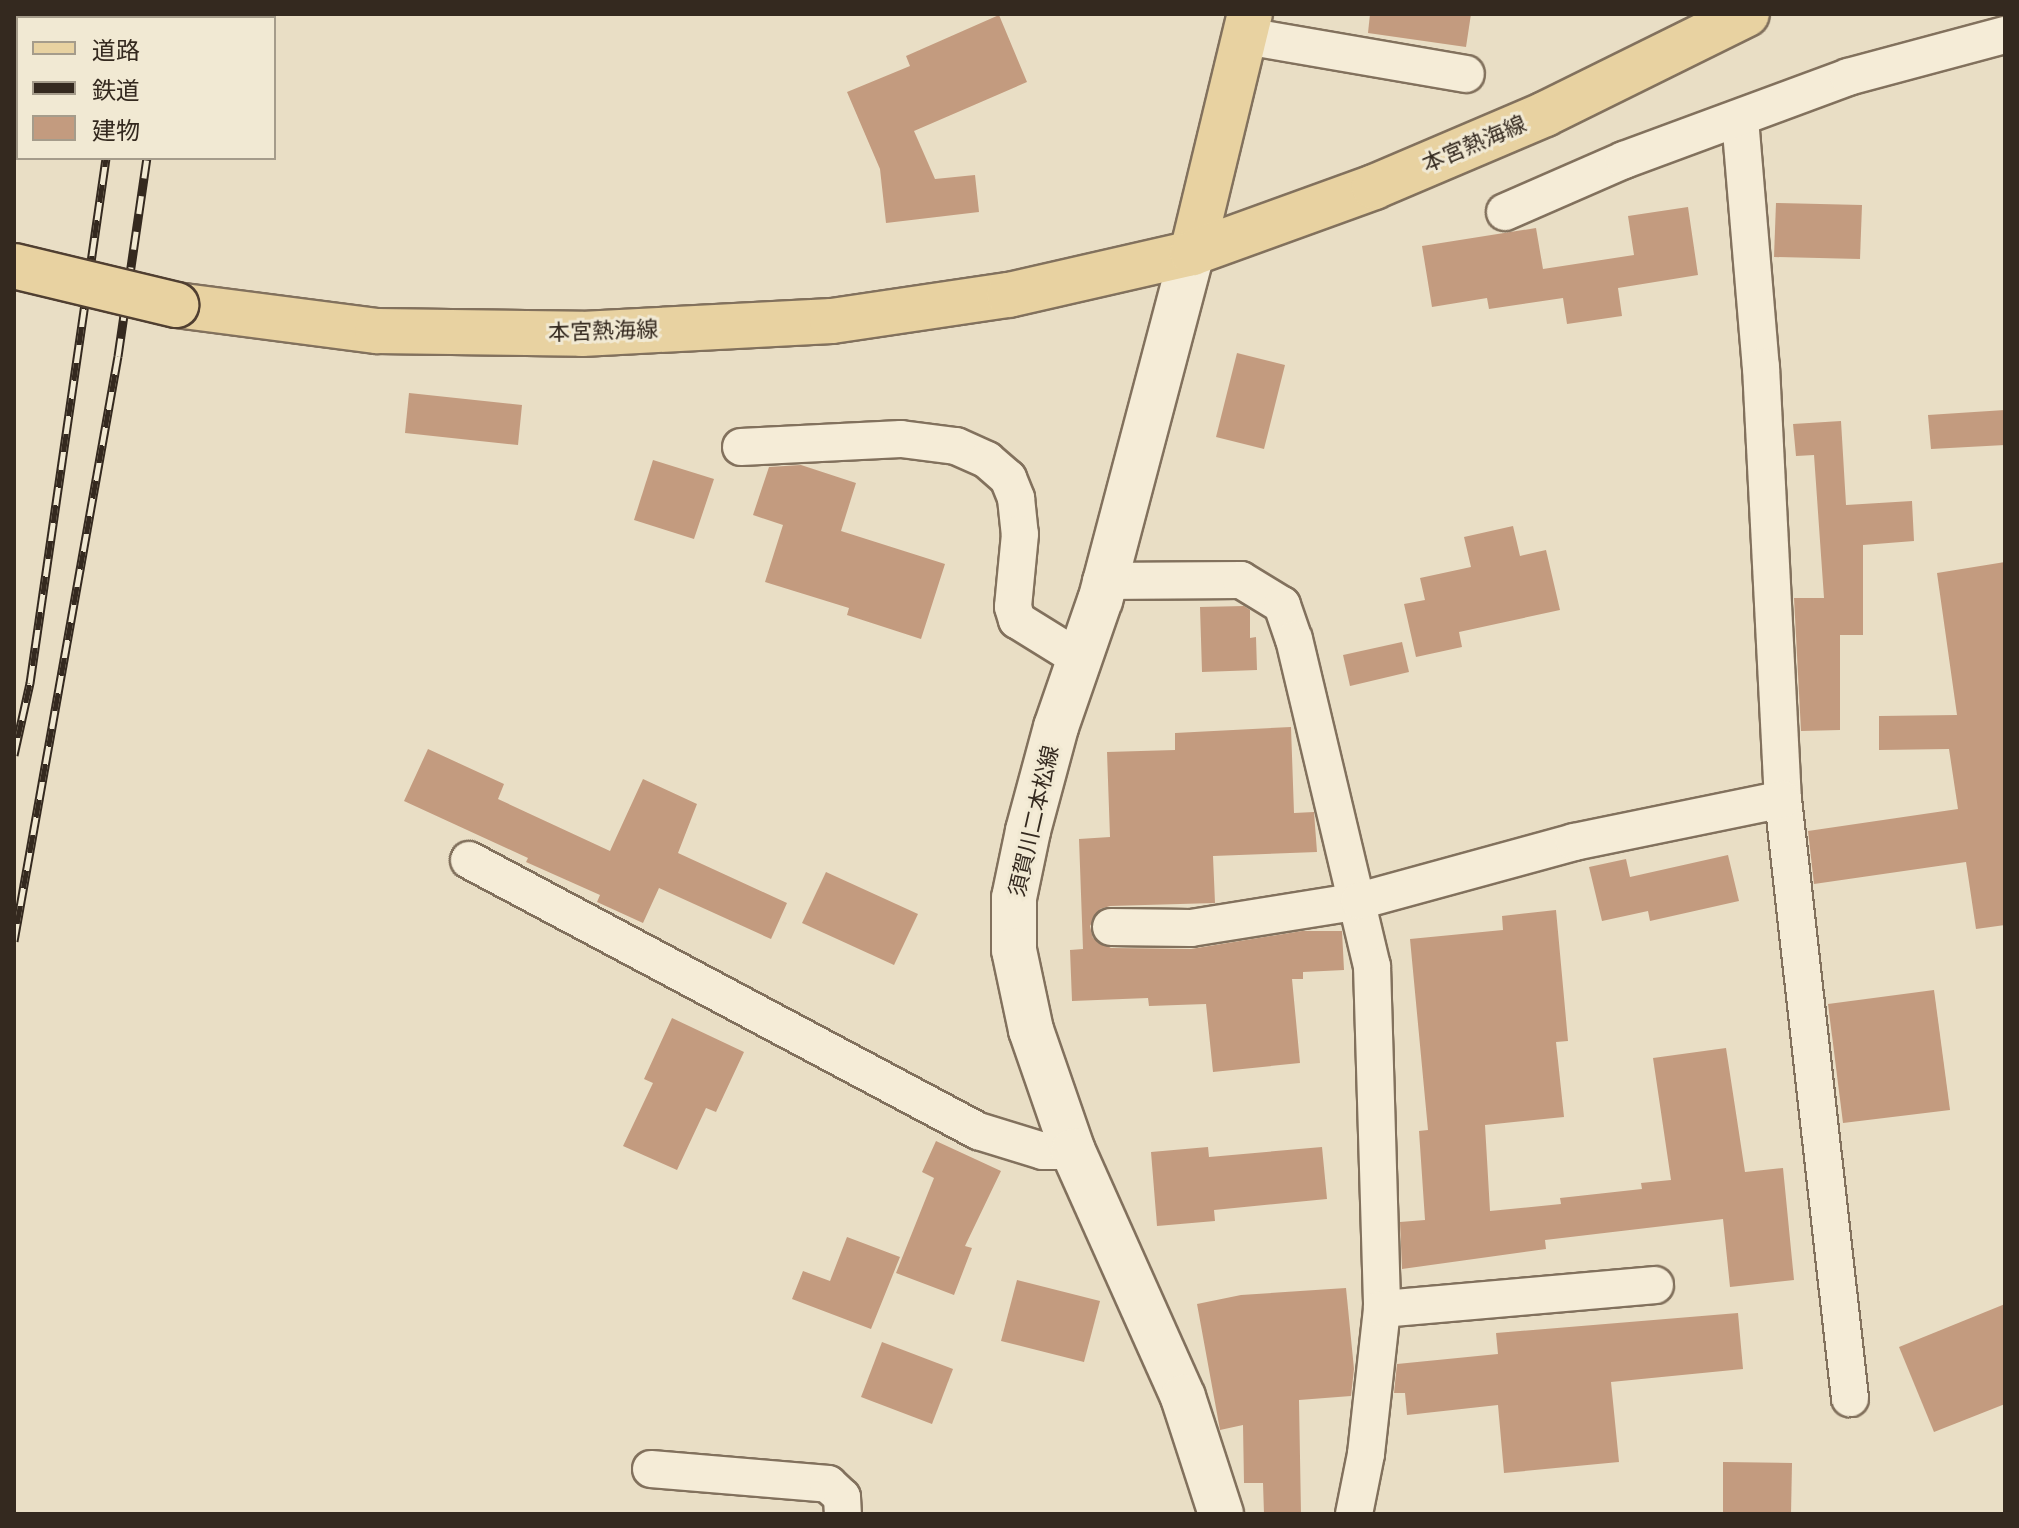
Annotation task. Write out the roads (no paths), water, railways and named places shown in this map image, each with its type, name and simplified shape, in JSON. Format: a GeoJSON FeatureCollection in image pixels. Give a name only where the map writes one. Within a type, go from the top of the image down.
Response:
{"type":"FeatureCollection","features":[{"type":"Feature","properties":{"kind":"main road","name":"本宮熱海線"},"geometry":{"type":"LineString","coordinates":[[14,266],[176,305],[377,331],[582,334],[832,321],[1009,295],[1192,253],[1374,187],[1545,114],[1747,14]]}},
{"type":"Feature","properties":{"kind":"main road"},"geometry":{"type":"LineString","coordinates":[[1192,253],[1248,25]]}},
{"type":"Feature","properties":{"kind":"main road","name":"須賀川二本松線"},"geometry":{"type":"LineString","coordinates":[[1192,253],[1101,581],[1100,600],[1056,727],[1014,898],[1019,986],[1073,1151],[1183,1397],[1221,1514]]}},
{"type":"Feature","properties":{"kind":"street"},"geometry":{"type":"LineString","coordinates":[[1248,25],[1466,74]]}},
{"type":"Feature","properties":{"kind":"street"},"geometry":{"type":"LineString","coordinates":[[1505,212],[1624,160],[1982,31]]}},
{"type":"Feature","properties":{"kind":"street"},"geometry":{"type":"LineString","coordinates":[[1740,119],[1761,367],[1783,799],[1850,1398]]}},
{"type":"Feature","properties":{"kind":"street"},"geometry":{"type":"LineString","coordinates":[[741,447],[901,439],[956,446],[987,460],[1008,478],[1016,498],[1020,534],[1013,607],[1017,620],[1080,659]]}},
{"type":"Feature","properties":{"kind":"street"},"geometry":{"type":"LineString","coordinates":[[1101,581],[1241,580],[1282,605],[1359,901],[1372,966],[1379,1072],[1382,1309],[1366,1454],[1354,1514]]}},
{"type":"Feature","properties":{"kind":"street"},"geometry":{"type":"LineString","coordinates":[[1111,927],[1191,928],[1359,901],[1574,842],[1783,799]]}},
{"type":"Feature","properties":{"kind":"street"},"geometry":{"type":"LineString","coordinates":[[469,860],[978,1131],[1043,1151],[1073,1151]]}},
{"type":"Feature","properties":{"kind":"street"},"geometry":{"type":"LineString","coordinates":[[1382,1309],[1655,1285]]}},
{"type":"Feature","properties":{"kind":"street"},"geometry":{"type":"LineString","coordinates":[[651,1469],[828,1484],[842,1497],[843,1514]]}},
{"type":"Feature","properties":{"kind":"railway"},"geometry":{"type":"LineString","coordinates":[[14,755],[30,683],[106,160]]}},
{"type":"Feature","properties":{"kind":"railway"},"geometry":{"type":"LineString","coordinates":[[14,941],[118,356],[147,160]]}}]}
